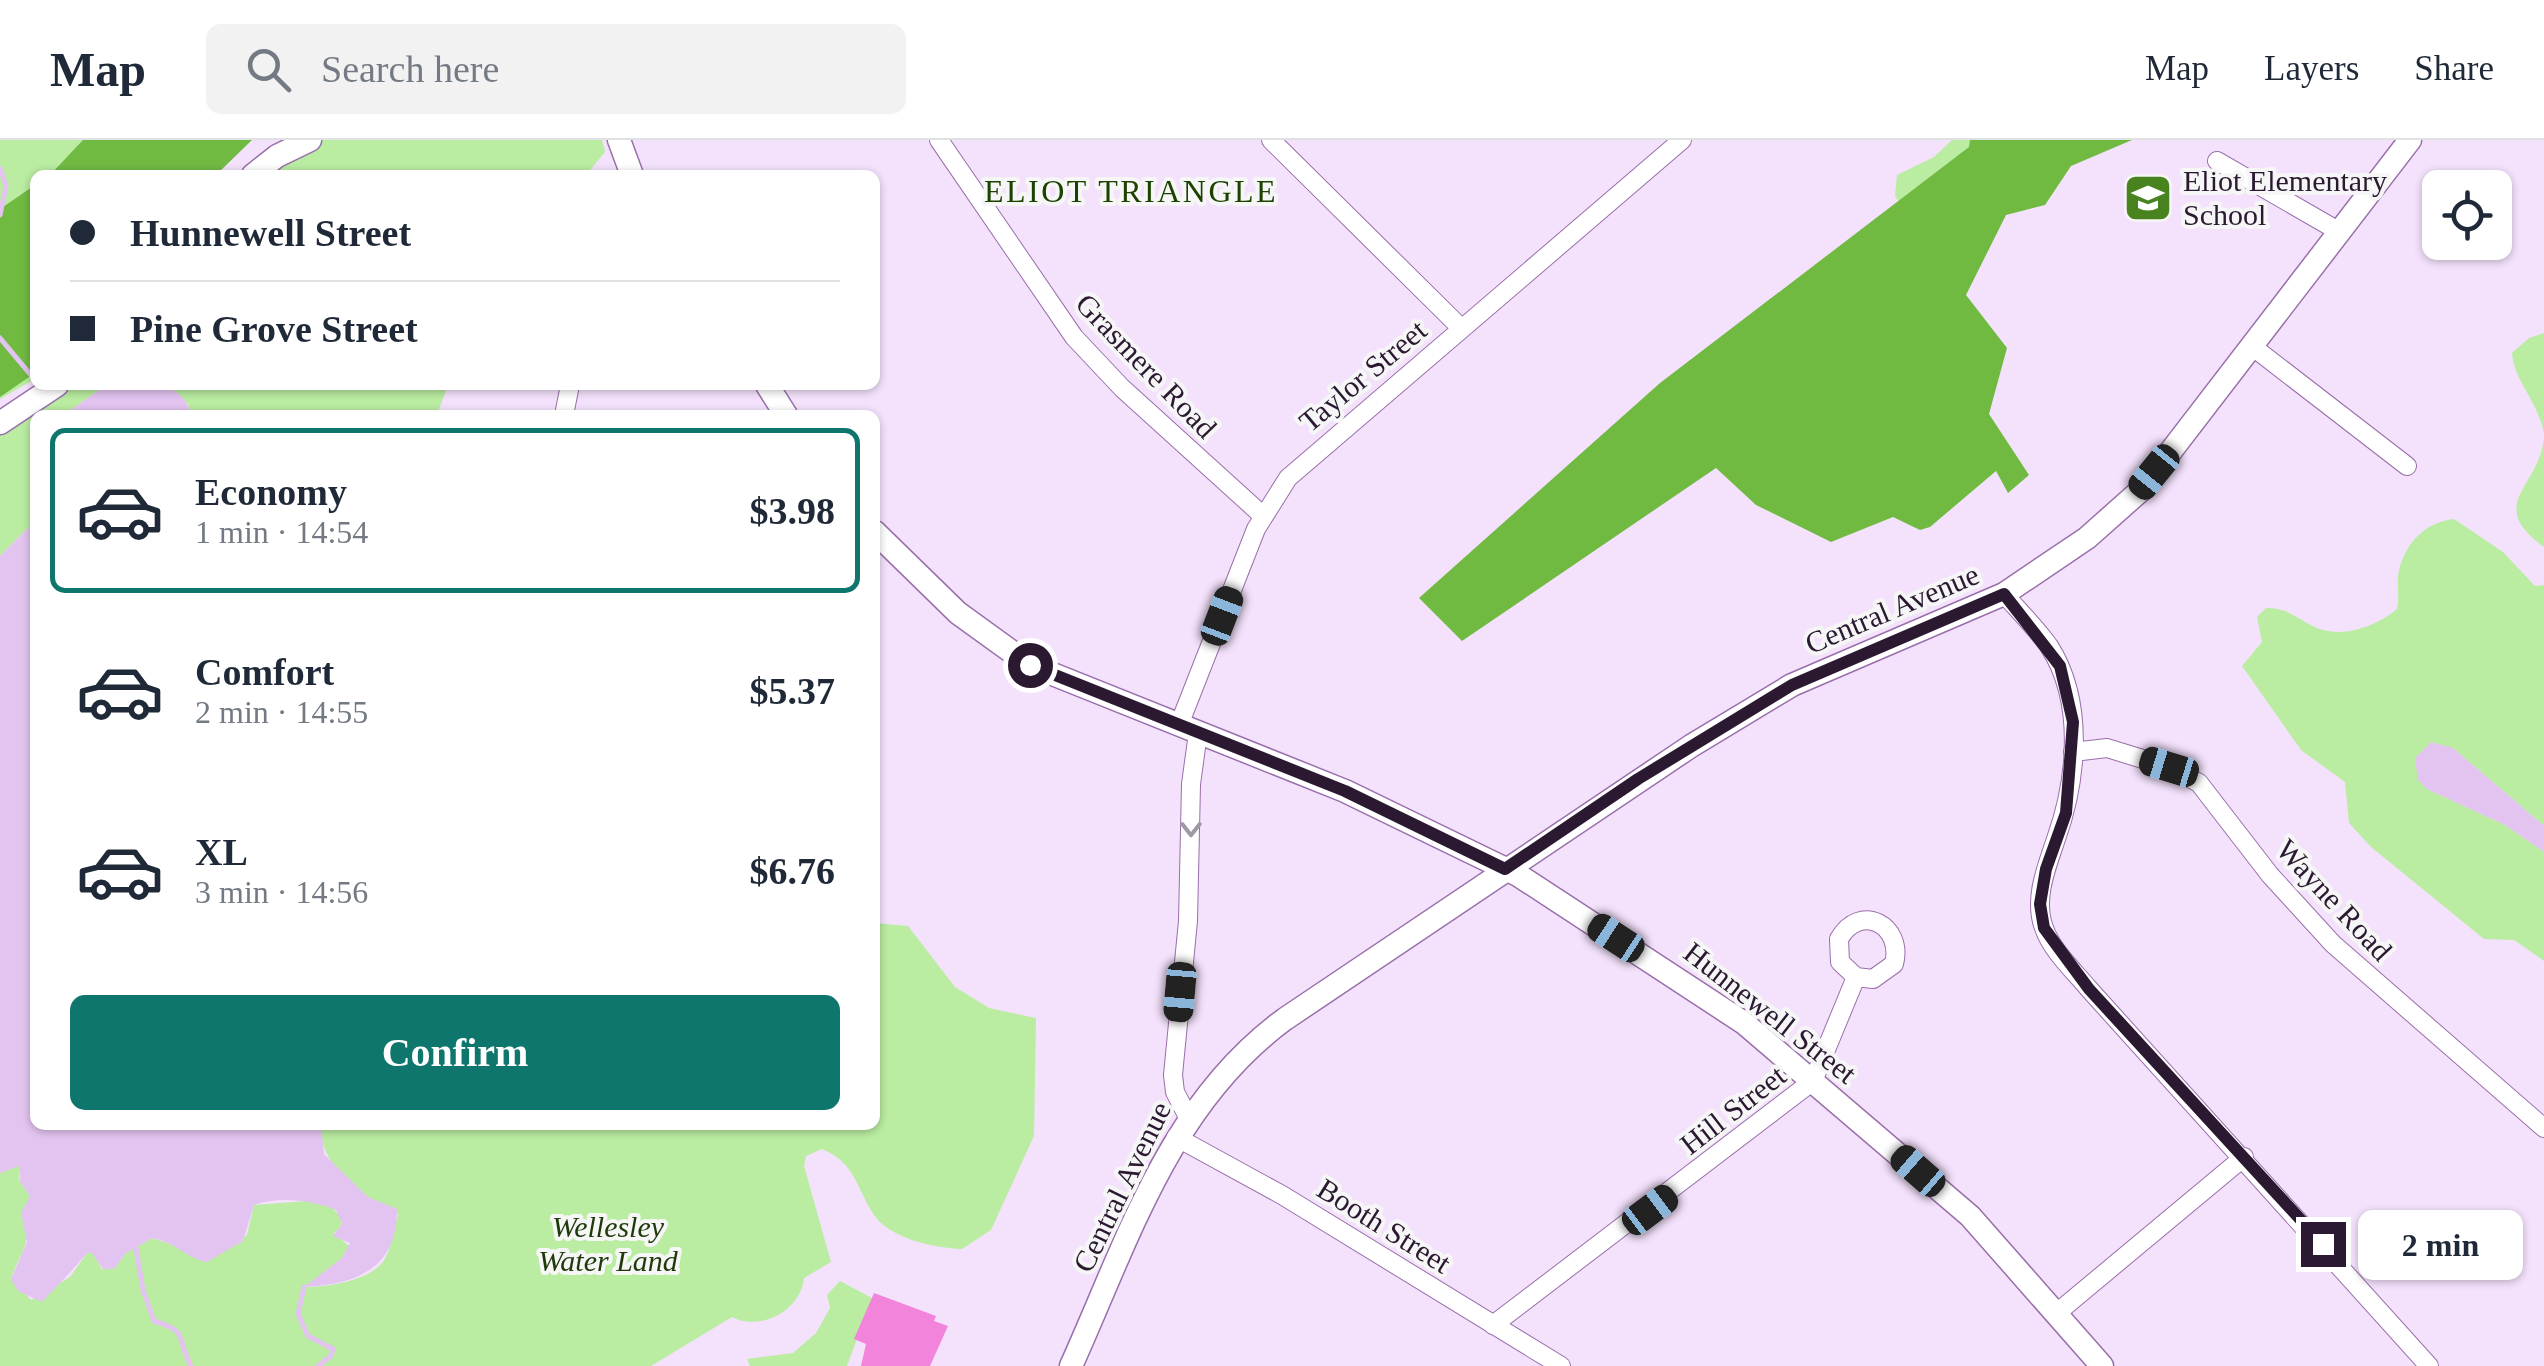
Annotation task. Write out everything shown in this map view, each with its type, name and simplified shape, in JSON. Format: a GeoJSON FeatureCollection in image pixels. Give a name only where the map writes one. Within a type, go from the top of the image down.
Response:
{"type":"FeatureCollection","features":[{"type":"Feature","properties":{"kind":"main road"},"geometry":{"type":"LineString","coordinates":[[261,170],[310,140]]}},
{"type":"Feature","properties":{"kind":"main road"},"geometry":{"type":"LineString","coordinates":[[620,140],[630,170]]}},
{"type":"Feature","properties":{"kind":"main road","name":"Central Avenue"},"geometry":{"type":"LineString","coordinates":[[1071,1366],[1182,1127],[1223,1073],[1268,1032],[1638,779],[1792,685],[2004,594],[2087,538],[2141,490],[2410,140]]}},
{"type":"Feature","properties":{"kind":"main road"},"geometry":{"type":"LineString","coordinates":[[0,422],[49,390]]}},
{"type":"Feature","properties":{"kind":"main road","name":"Hunnewell Street"},"geometry":{"type":"LineString","coordinates":[[880,537],[924,583],[1006,651],[1030,665],[1345,791],[1505,869],[1704,995],[1813,1081],[1970,1216],[2102,1366]]}},
{"type":"Feature","properties":{"kind":"street","name":"Grasmere Road"},"geometry":{"type":"LineString","coordinates":[[939,140],[1074,337],[1122,388],[1262,516]]}},
{"type":"Feature","properties":{"kind":"street"},"geometry":{"type":"LineString","coordinates":[[1271,140],[1461,328]]}},
{"type":"Feature","properties":{"kind":"street","name":"Taylor Street"},"geometry":{"type":"LineString","coordinates":[[1182,1127],[1173,1075],[1188,921],[1188,729],[1262,516],[1307,460],[1682,140]]}},
{"type":"Feature","properties":{"kind":"street"},"geometry":{"type":"LineString","coordinates":[[2217,161],[2340,232]]}},
{"type":"Feature","properties":{"kind":"street"},"geometry":{"type":"LineString","coordinates":[[2253,346],[2407,466]]}},
{"type":"Feature","properties":{"kind":"street"},"geometry":{"type":"LineString","coordinates":[[2004,594],[2060,666],[2073,722],[2066,813],[2046,869],[2040,904],[2044,928],[2089,989],[2429,1366]]}},
{"type":"Feature","properties":{"kind":"street","name":"Wayne Road"},"geometry":{"type":"LineString","coordinates":[[2073,752],[2107,748],[2169,767],[2199,783],[2270,876],[2332,944],[2544,1128]]}},
{"type":"Feature","properties":{"kind":"street"},"geometry":{"type":"LineString","coordinates":[[1813,1081],[1856,978]]}},
{"type":"Feature","properties":{"kind":"street","name":"Hill Street"},"geometry":{"type":"LineString","coordinates":[[1493,1325],[1736,1144],[1813,1081]]}},
{"type":"Feature","properties":{"kind":"street","name":"Booth Street"},"geometry":{"type":"LineString","coordinates":[[1182,1127],[1269,1187],[1561,1366]]}},
{"type":"Feature","properties":{"kind":"street"},"geometry":{"type":"LineString","coordinates":[[2058,1312],[2244,1158]]}},
{"type":"Feature","properties":{"kind":"green space"},"geometry":{"type":"Polygon","coordinates":[[[0,140],[83,140],[57,170],[30,170],[30,382],[0,399],[0,140]]]}},
{"type":"Feature","properties":{"kind":"green space"},"geometry":{"type":"Polygon","coordinates":[[[83,140],[252,140],[221,170],[55,170],[83,140]]]}},
{"type":"Feature","properties":{"kind":"green space"},"geometry":{"type":"Polygon","coordinates":[[[304,140],[602,140],[605,152],[590,170],[259,170],[304,140]]]}},
{"type":"Feature","properties":{"kind":"green space"},"geometry":{"type":"Polygon","coordinates":[[[1952,140],[2003,140],[1903,208],[1895,196],[1897,175],[1934,157],[1952,140]]]}},
{"type":"Feature","properties":{"kind":"green space"},"geometry":{"type":"Polygon","coordinates":[[[1970,140],[2132,140],[2071,166],[2045,205],[2006,215],[1966,295],[2007,348],[1989,414],[2029,475],[2008,493],[1996,471],[1930,527],[1920,530],[1893,517],[1831,542],[1756,505],[1716,468],[1462,641],[1419,598],[1660,383],[1969,147],[1970,140]]]}},
{"type":"Feature","properties":{"kind":"green space"},"geometry":{"type":"Polygon","coordinates":[[[30,188],[30,376],[0,397],[0,209],[30,188]]]}},
{"type":"Feature","properties":{"kind":"green space"},"geometry":{"type":"Polygon","coordinates":[[[2544,333],[2544,433],[2512,353],[2529,338],[2544,333]]]}},
{"type":"Feature","properties":{"kind":"green space"},"geometry":{"type":"Polygon","coordinates":[[[54,390],[99,390],[71,410],[30,410],[30,526],[0,556],[0,426],[54,390]]]}},
{"type":"Feature","properties":{"kind":"green space"},"geometry":{"type":"Polygon","coordinates":[[[171,390],[446,390],[439,410],[190,410],[171,390]]]}},
{"type":"Feature","properties":{"kind":"green space"},"geometry":{"type":"Polygon","coordinates":[[[2544,437],[2544,547],[2527,532],[2518,518],[2517,506],[2544,437]]]}},
{"type":"Feature","properties":{"kind":"green space"},"geometry":{"type":"Polygon","coordinates":[[[2454,519],[2503,552],[2535,586],[2544,585],[2544,826],[2453,748],[2427,789],[2505,825],[2544,852],[2544,961],[2514,940],[2484,939],[2371,847],[2349,823],[2345,782],[2301,750],[2242,666],[2262,642],[2257,617],[2266,608],[2284,611],[2331,632],[2366,627],[2388,616],[2397,609],[2399,570],[2412,542],[2435,524],[2454,519]]]}},
{"type":"Feature","properties":{"kind":"green space","name":"Wellesley Water Land"},"geometry":{"type":"Polygon","coordinates":[[[880,923],[908,926],[955,987],[989,1008],[1036,1018],[1034,1136],[991,1230],[962,1249],[902,1236],[881,1223],[849,1169],[822,1149],[806,1156],[804,1166],[831,1262],[804,1278],[796,1300],[778,1315],[755,1322],[732,1317],[651,1366],[0,1366],[0,1173],[19,1165],[19,1179],[30,1196],[22,1217],[26,1241],[11,1279],[31,1300],[70,1277],[87,1253],[92,1252],[102,1269],[114,1269],[126,1253],[152,1238],[183,1248],[207,1262],[247,1235],[254,1205],[306,1201],[332,1207],[341,1218],[341,1227],[334,1233],[349,1246],[342,1258],[305,1287],[335,1284],[368,1274],[383,1262],[398,1215],[365,1195],[340,1173],[321,1130],[880,1130],[880,923]]]}},
{"type":"Feature","properties":{"kind":"green space"},"geometry":{"type":"Polygon","coordinates":[[[840,1281],[872,1298],[847,1366],[750,1366],[747,1359],[793,1353],[816,1333],[830,1308],[827,1295],[840,1281]]]}},
{"type":"Feature","properties":{"kind":"shaded area"},"geometry":{"type":"Polygon","coordinates":[[[99,390],[173,390],[189,410],[71,410],[99,390]]]}},
{"type":"Feature","properties":{"kind":"shaded area"},"geometry":{"type":"Polygon","coordinates":[[[30,526],[30,1130],[322,1130],[324,1154],[368,1197],[397,1209],[390,1246],[382,1259],[357,1277],[304,1287],[342,1258],[350,1243],[333,1236],[342,1224],[336,1210],[285,1200],[254,1205],[243,1241],[207,1262],[152,1238],[126,1253],[114,1269],[103,1269],[92,1253],[87,1253],[42,1302],[18,1291],[11,1279],[27,1242],[21,1213],[30,1196],[20,1182],[19,1166],[0,1173],[0,556],[30,526]]]}},
{"type":"Feature","properties":{"kind":"shaded area"},"geometry":{"type":"Polygon","coordinates":[[[2431,742],[2453,748],[2544,826],[2544,852],[2505,825],[2427,789],[2418,780],[2415,758],[2431,742]]]}},
{"type":"Feature","properties":{"kind":"building"},"geometry":{"type":"Polygon","coordinates":[[[874,1293],[936,1316],[934,1321],[948,1326],[930,1366],[861,1366],[866,1344],[854,1339],[874,1293]]]}},
{"type":"Feature","properties":{"kind":"waterway"},"geometry":{"type":"LineString","coordinates":[[0,168],[6,186],[0,215]]}},
{"type":"Feature","properties":{"kind":"waterway"},"geometry":{"type":"LineString","coordinates":[[0,338],[30,374]]}},
{"type":"Feature","properties":{"kind":"waterway"},"geometry":{"type":"LineString","coordinates":[[136,1248],[143,1290],[154,1321],[177,1332],[191,1366]]}},
{"type":"Feature","properties":{"kind":"waterway"},"geometry":{"type":"LineString","coordinates":[[304,1287],[298,1314],[308,1336],[333,1349],[331,1356],[318,1366]]}},
{"type":"Feature","properties":{"kind":"place","name":"Eliot Elementary School"},"geometry":{"type":"Point","coordinates":[2148,198]}},
{"type":"Feature","properties":{"kind":"district","name":"ELIOT TRIANGLE"},"geometry":{"type":"Point","coordinates":[1131,191]}},
{"type":"Feature","properties":{"kind":"route"},"geometry":{"type":"LineString","coordinates":[[1030,665],[1345,791],[1505,869],[1638,779],[1792,685],[2004,594],[2048,645],[2060,666],[2073,722],[2066,813],[2046,869],[2040,904],[2044,928],[2089,989],[2323,1244]]}}]}
